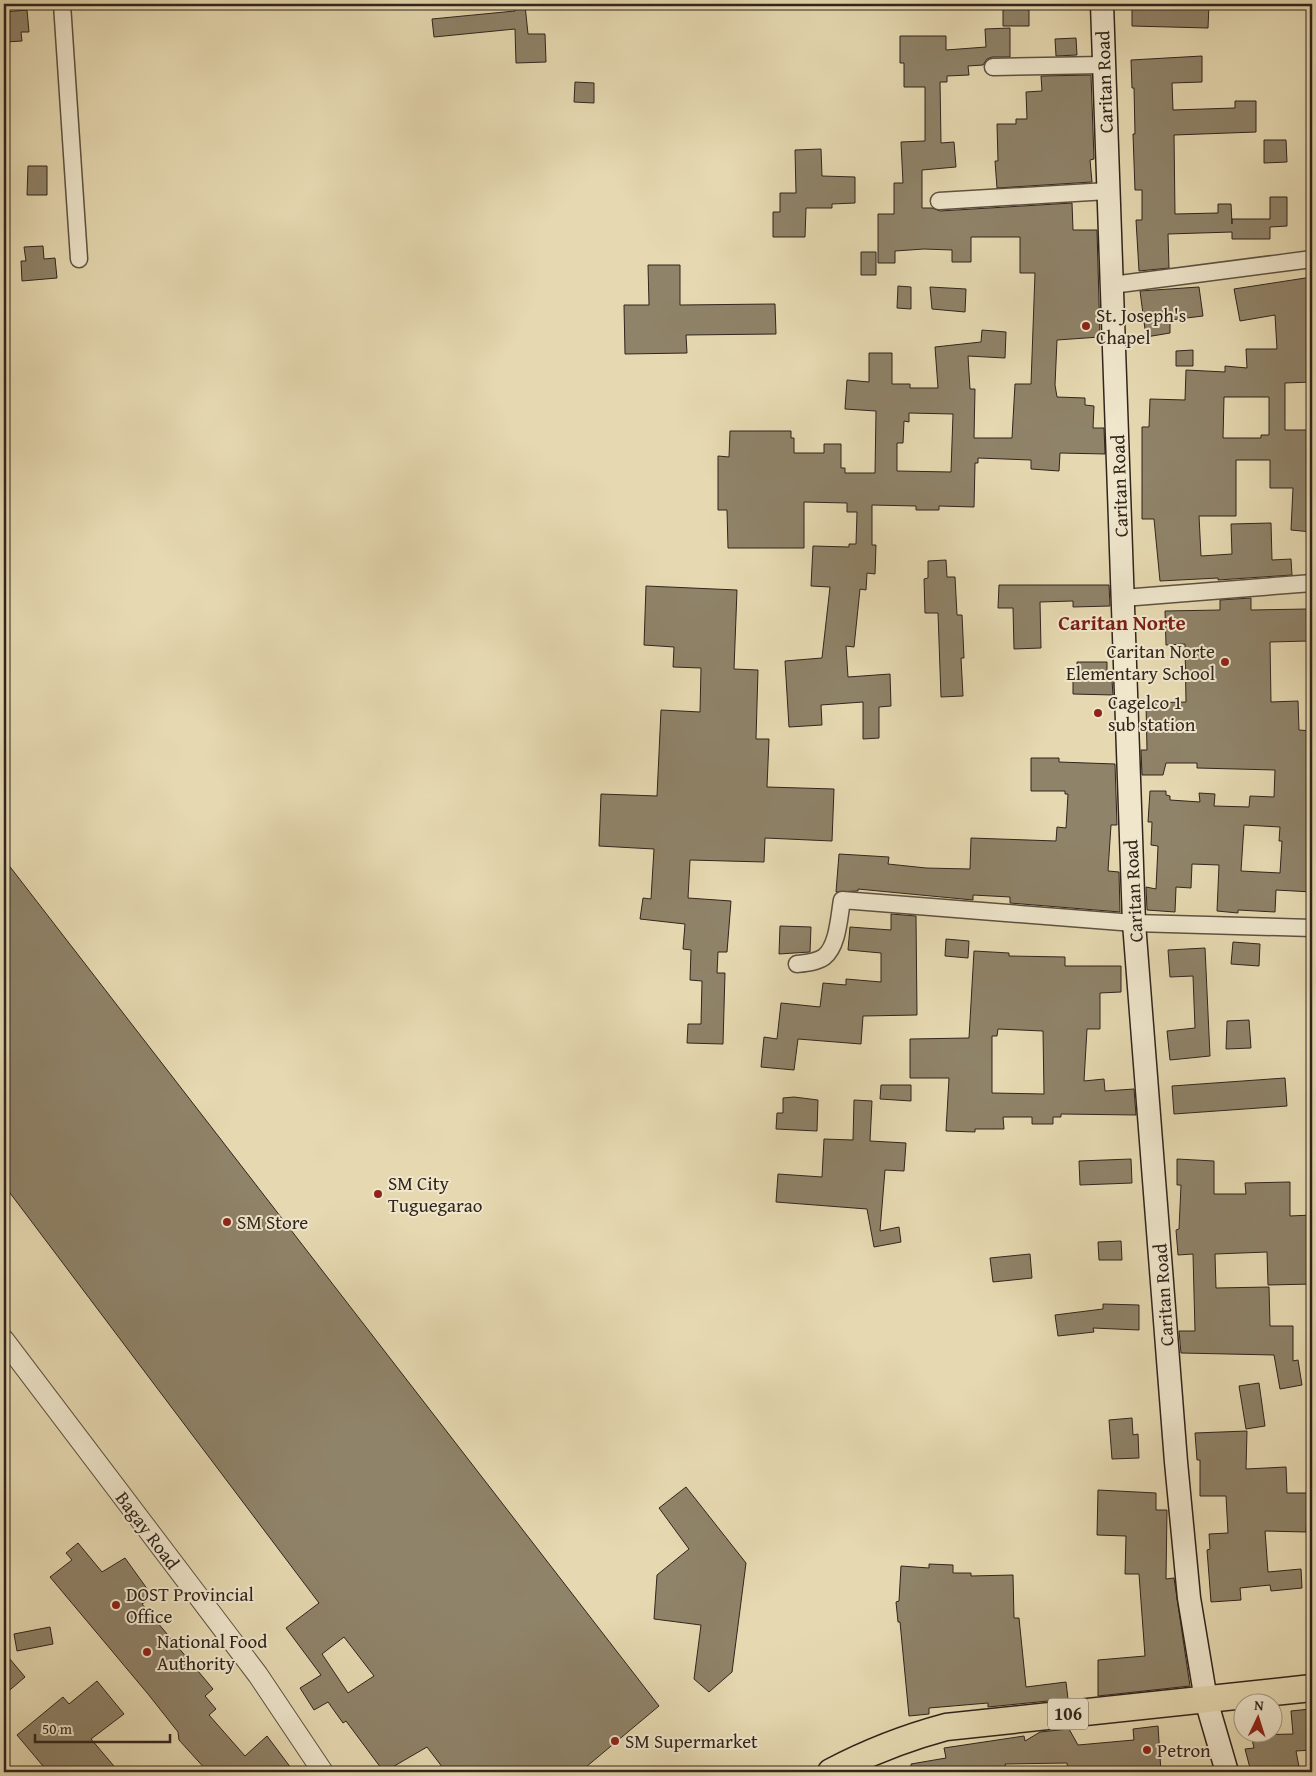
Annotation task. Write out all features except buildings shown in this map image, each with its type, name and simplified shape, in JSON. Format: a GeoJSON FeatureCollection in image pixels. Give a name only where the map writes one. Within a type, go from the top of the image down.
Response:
{"type":"FeatureCollection","features":[{"type":"Feature","properties":{"kind":"highway","name":"106"},"geometry":{"type":"LineString","coordinates":[[831,1772],[872,1751],[902,1739],[946,1728],[1312,1688]]}},
{"type":"Feature","properties":{"kind":"main road","name":"Caritan Road"},"geometry":{"type":"LineString","coordinates":[[1102,4],[1134,922],[1176,1462],[1189,1598],[1206,1700],[1227,1772]]}},
{"type":"Feature","properties":{"kind":"street"},"geometry":{"type":"LineString","coordinates":[[62,4],[79,259]]}},
{"type":"Feature","properties":{"kind":"street"},"geometry":{"type":"LineString","coordinates":[[993,67],[1104,65]]}},
{"type":"Feature","properties":{"kind":"street"},"geometry":{"type":"LineString","coordinates":[[939,201],[1108,191]]}},
{"type":"Feature","properties":{"kind":"street"},"geometry":{"type":"LineString","coordinates":[[1112,285],[1312,259]]}},
{"type":"Feature","properties":{"kind":"street"},"geometry":{"type":"LineString","coordinates":[[1122,598],[1312,583]]}},
{"type":"Feature","properties":{"kind":"street"},"geometry":{"type":"LineString","coordinates":[[797,964],[814,961],[825,956],[832,944],[842,900],[1134,922],[1312,928]]}},
{"type":"Feature","properties":{"kind":"street","name":"Bagay Road"},"geometry":{"type":"LineString","coordinates":[[4,1340],[258,1675],[324,1772]]}},
{"type":"Feature","properties":{"kind":"place","name":"St. Joseph's Chapel"},"geometry":{"type":"Point","coordinates":[1086,326]}},
{"type":"Feature","properties":{"kind":"place","name":"Caritan Norte Elementary School"},"geometry":{"type":"Point","coordinates":[1225,662]}},
{"type":"Feature","properties":{"kind":"place","name":"Cagelco 1 sub station"},"geometry":{"type":"Point","coordinates":[1098,713]}},
{"type":"Feature","properties":{"kind":"place","name":"SM City Tuguegarao"},"geometry":{"type":"Point","coordinates":[378,1194]}},
{"type":"Feature","properties":{"kind":"place","name":"SM Store"},"geometry":{"type":"Point","coordinates":[227,1222]}},
{"type":"Feature","properties":{"kind":"place","name":"DOST Provincial Office"},"geometry":{"type":"Point","coordinates":[116,1605]}},
{"type":"Feature","properties":{"kind":"place","name":"National Food Authority"},"geometry":{"type":"Point","coordinates":[147,1652]}},
{"type":"Feature","properties":{"kind":"place","name":"SM Supermarket"},"geometry":{"type":"Point","coordinates":[615,1741]}},
{"type":"Feature","properties":{"kind":"place","name":"Petron"},"geometry":{"type":"Point","coordinates":[1147,1750]}},
{"type":"Feature","properties":{"kind":"district","name":"Caritan Norte"},"geometry":{"type":"Point","coordinates":[1122,623]}}]}
